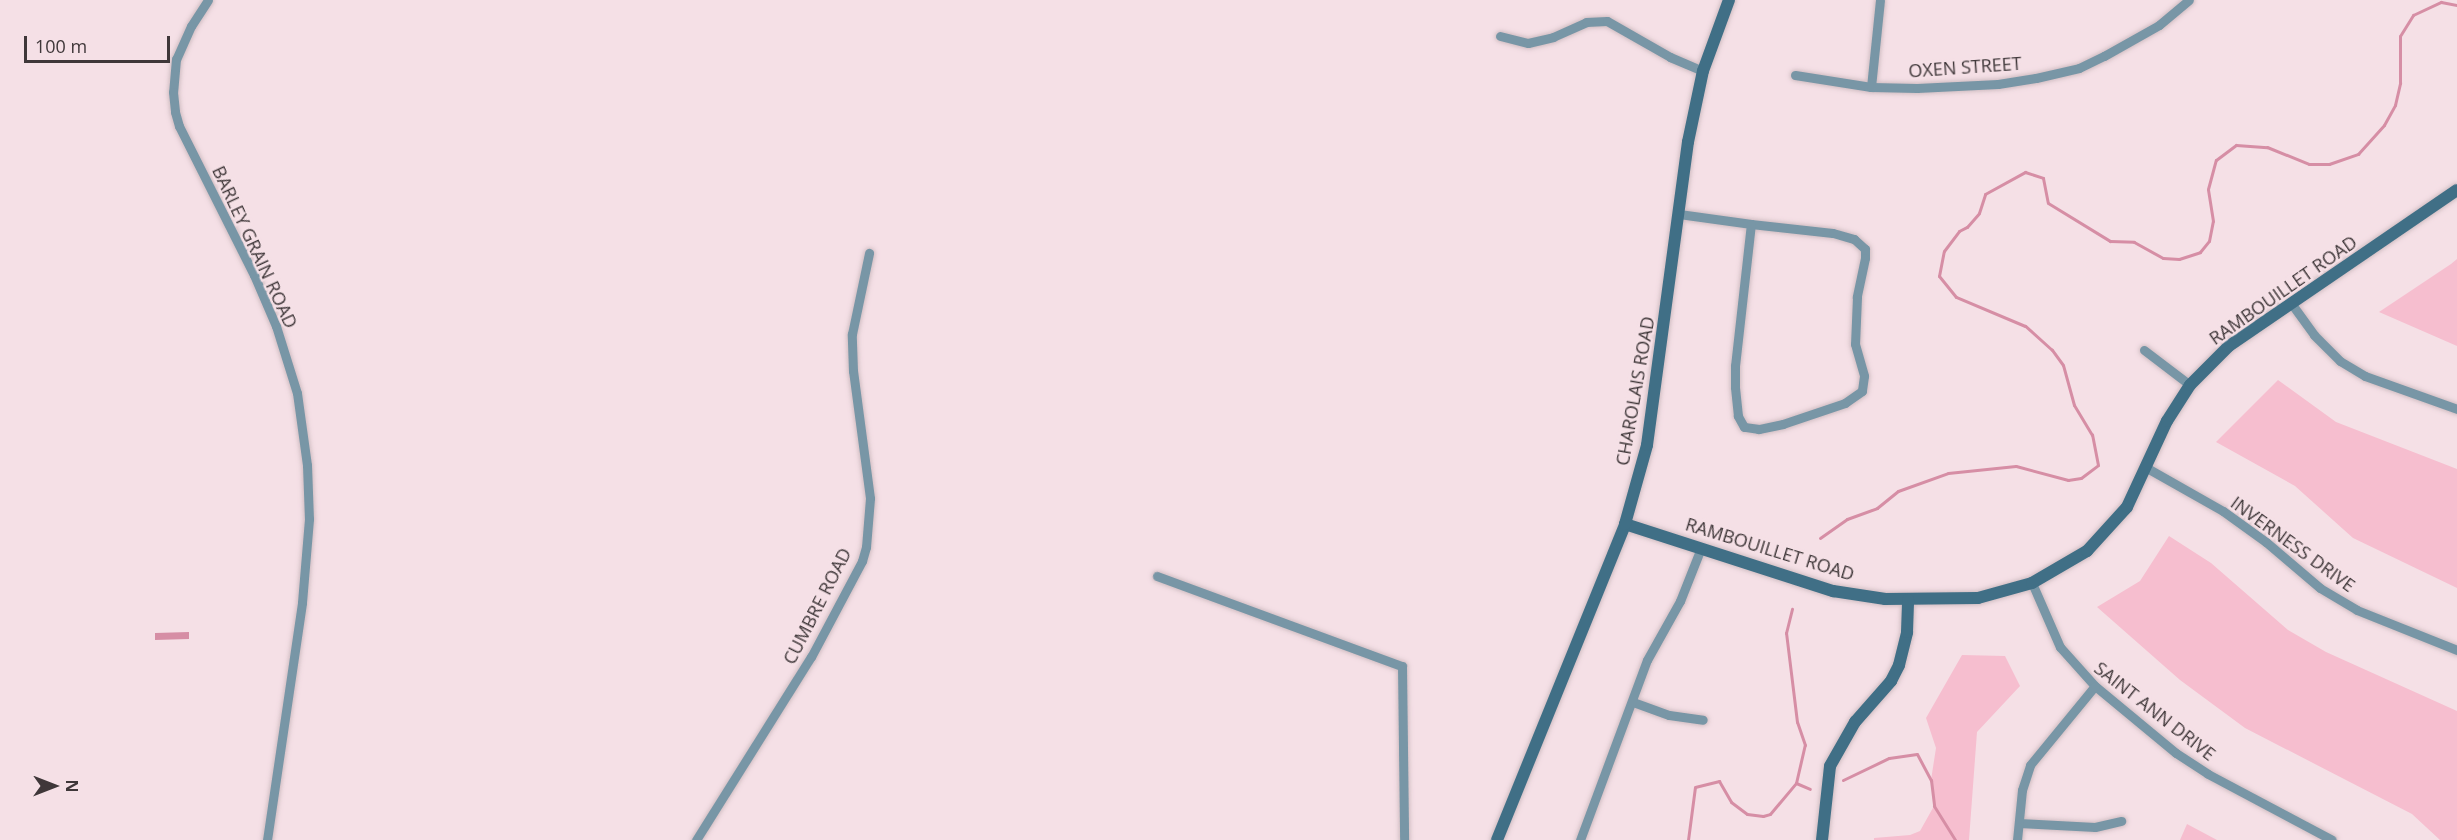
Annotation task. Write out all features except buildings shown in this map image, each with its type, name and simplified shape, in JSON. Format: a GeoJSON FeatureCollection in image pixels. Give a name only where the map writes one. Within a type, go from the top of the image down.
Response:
{"type":"FeatureCollection","features":[{"type":"Feature","properties":{"kind":"street","name":"BARLEY GRAIN ROAD"},"geometry":{"type":"LineString","coordinates":[[208,0],[191,26],[176,59],[173,92],[175,112],[179,126],[254,275],[276,326],[297,393],[307,465],[309,519],[302,603],[267,840]]}},
{"type":"Feature","properties":{"kind":"street","name":"CHAROLAIS ROAD"},"geometry":{"type":"LineString","coordinates":[[1497,840],[1625,524],[1647,445],[1688,142],[1703,70],[1728,0]]}},
{"type":"Feature","properties":{"kind":"street"},"geometry":{"type":"LineString","coordinates":[[1871,87],[1880,0]]}},
{"type":"Feature","properties":{"kind":"street","name":"OXEN STREET"},"geometry":{"type":"LineString","coordinates":[[1795,75],[1871,87],[1998,84],[2079,68],[2159,25],[2189,0]]}},
{"type":"Feature","properties":{"kind":"street"},"geometry":{"type":"LineString","coordinates":[[1500,36],[1528,43],[1552,37],[1586,22],[1607,21],[1670,57],[1703,70]]}},
{"type":"Feature","properties":{"kind":"street","name":"RAMBOUILLET ROAD"},"geometry":{"type":"LineString","coordinates":[[1625,524],[1833,591],[1908,600],[1978,598],[2032,583],[2087,551],[2127,507],[2167,421],[2190,385],[2229,346],[2457,190]]}},
{"type":"Feature","properties":{"kind":"street"},"geometry":{"type":"LineString","coordinates":[[1679,214],[1833,233],[1854,238],[1865,249],[1857,297],[1855,344],[1864,376],[1862,391],[1845,403],[1783,424],[1759,429],[1744,427],[1738,416],[1735,387],[1735,366],[1751,224]]}},
{"type":"Feature","properties":{"kind":"street","name":"CUMBRE ROAD"},"geometry":{"type":"LineString","coordinates":[[696,840],[812,657],[862,561],[866,547],[870,498],[853,371],[852,334],[869,253]]}},
{"type":"Feature","properties":{"kind":"street"},"geometry":{"type":"LineString","coordinates":[[2291,303],[2314,335],[2340,361],[2365,376],[2457,409]]}},
{"type":"Feature","properties":{"kind":"street"},"geometry":{"type":"LineString","coordinates":[[2144,351],[2190,385]]}},
{"type":"Feature","properties":{"kind":"street","name":"INVERNESS DRIVE"},"geometry":{"type":"LineString","coordinates":[[2147,468],[2223,511],[2266,542],[2320,588],[2357,610],[2457,650]]}},
{"type":"Feature","properties":{"kind":"street"},"geometry":{"type":"LineString","coordinates":[[1580,840],[1647,660],[1680,602],[1701,548]]}},
{"type":"Feature","properties":{"kind":"street"},"geometry":{"type":"LineString","coordinates":[[1157,576],[1402,666],[1404,840]]}},
{"type":"Feature","properties":{"kind":"street","name":"SAINT ANN DRIVE"},"geometry":{"type":"LineString","coordinates":[[2032,583],[2060,647],[2095,686],[2192,764],[2332,840]]}},
{"type":"Feature","properties":{"kind":"street"},"geometry":{"type":"LineString","coordinates":[[1822,840],[1830,766],[1849,731],[1891,681],[1899,665],[1907,632],[1908,600]]}},
{"type":"Feature","properties":{"kind":"street"},"geometry":{"type":"LineString","coordinates":[[2018,840],[2022,790],[2030,765],[2095,686]]}},
{"type":"Feature","properties":{"kind":"street"},"geometry":{"type":"LineString","coordinates":[[1633,702],[1669,715],[1703,720]]}},
{"type":"Feature","properties":{"kind":"street"},"geometry":{"type":"LineString","coordinates":[[2019,823],[2096,827],[2121,821]]}},
{"type":"Feature","properties":{"kind":"shaded area"},"geometry":{"type":"Polygon","coordinates":[[[2457,259],[2457,346],[2379,312],[2451,264],[2457,259]]]}},
{"type":"Feature","properties":{"kind":"shaded area"},"geometry":{"type":"Polygon","coordinates":[[[2278,380],[2336,422],[2457,469],[2457,588],[2353,538],[2295,486],[2216,442],[2278,380]]]}},
{"type":"Feature","properties":{"kind":"shaded area"},"geometry":{"type":"Polygon","coordinates":[[[2169,536],[2211,563],[2288,630],[2326,652],[2457,711],[2457,840],[2440,840],[2412,814],[2245,728],[2180,680],[2097,607],[2140,581],[2169,536]]]}},
{"type":"Feature","properties":{"kind":"shaded area"},"geometry":{"type":"Polygon","coordinates":[[[189,632],[189,639],[155,640],[155,633],[189,632]]]}},
{"type":"Feature","properties":{"kind":"shaded area"},"geometry":{"type":"Polygon","coordinates":[[[1962,655],[2005,656],[2020,686],[1977,732],[1969,840],[1874,840],[1874,838],[1910,835],[1920,831],[1934,806],[1931,780],[1936,748],[1926,718],[1962,655]]]}},
{"type":"Feature","properties":{"kind":"shaded area"},"geometry":{"type":"Polygon","coordinates":[[[2187,824],[2217,840],[2180,840],[2187,824]]]}},
{"type":"Feature","properties":{"kind":"waterway"},"geometry":{"type":"LineString","coordinates":[[1820,538],[1847,519],[1877,508],[1898,491],[1948,473],[2016,466],[2068,480],[2081,478],[2098,465],[2092,435],[2074,405],[2063,365],[2052,350],[2025,326],[1956,297],[1939,276],[1944,251],[1959,231],[1967,227],[1979,213],[1985,194],[2025,172],[2043,178],[2048,203],[2110,241],[2134,242],[2163,258],[2179,259],[2200,252],[2209,241],[2213,221],[2208,189],[2216,160],[2236,145],[2267,147],[2309,164],[2329,164],[2358,154],[2384,125],[2395,105],[2400,83],[2400,36],[2413,15],[2441,2],[2457,5]]}},
{"type":"Feature","properties":{"kind":"waterway"},"geometry":{"type":"LineString","coordinates":[[1688,840],[1695,787],[1719,781],[1731,802],[1747,814],[1763,816],[1770,814],[1796,783],[1805,745],[1797,722],[1786,633],[1792,609]]}},
{"type":"Feature","properties":{"kind":"waterway"},"geometry":{"type":"LineString","coordinates":[[1843,780],[1889,758],[1917,754],[1931,780],[1934,806],[1955,840]]}},
{"type":"Feature","properties":{"kind":"waterway"},"geometry":{"type":"LineString","coordinates":[[1796,783],[1810,789]]}}]}
